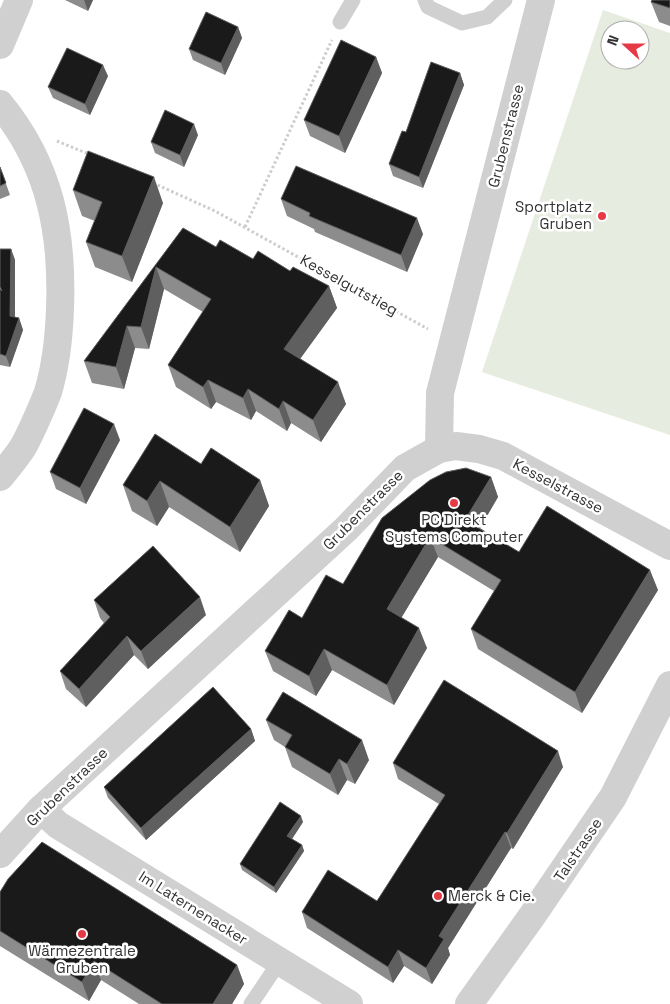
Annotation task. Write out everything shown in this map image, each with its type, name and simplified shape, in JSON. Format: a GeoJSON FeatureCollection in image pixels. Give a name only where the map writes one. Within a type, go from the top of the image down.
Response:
{"type":"FeatureCollection","features":[{"type":"Feature","properties":{"kind":"street"},"geometry":{"type":"LineString","coordinates":[[0,45],[19,0]]}},
{"type":"Feature","properties":{"kind":"street","name":"Grubenstrasse"},"geometry":{"type":"LineString","coordinates":[[0,854],[41,809],[346,529],[405,468],[440,449],[440,393],[541,0]]}},
{"type":"Feature","properties":{"kind":"street"},"geometry":{"type":"LineString","coordinates":[[0,104],[17,124],[42,174],[54,215],[61,268],[59,340],[48,392],[24,446],[0,477]]}},
{"type":"Feature","properties":{"kind":"street","name":"Kesselstrasse"},"geometry":{"type":"LineString","coordinates":[[440,449],[456,446],[479,448],[503,456],[670,546]]}},
{"type":"Feature","properties":{"kind":"street","name":"Talstrasse"},"geometry":{"type":"LineString","coordinates":[[469,1004],[538,908],[613,797],[670,685]]}},
{"type":"Feature","properties":{"kind":"street","name":"Im Laternenacker"},"geometry":{"type":"LineString","coordinates":[[41,809],[58,825],[349,1004]]}},
{"type":"Feature","properties":{"kind":"lane"},"geometry":{"type":"LineString","coordinates":[[340,22],[353,0]]}},
{"type":"Feature","properties":{"kind":"lane"},"geometry":{"type":"LineString","coordinates":[[425,0],[428,7],[462,23],[486,17],[505,0]]}},
{"type":"Feature","properties":{"kind":"lane"},"geometry":{"type":"LineString","coordinates":[[251,1004],[280,962]]}},
{"type":"Feature","properties":{"kind":"path"},"geometry":{"type":"LineString","coordinates":[[245,227],[340,22]]}},
{"type":"Feature","properties":{"kind":"path"},"geometry":{"type":"LineString","coordinates":[[17,124],[93,156]]}},
{"type":"Feature","properties":{"kind":"path","name":"Kesselgutstieg"},"geometry":{"type":"LineString","coordinates":[[145,180],[215,211],[453,342]]}},
{"type":"Feature","properties":{"kind":"shaded area","name":"Sportplatz Gruben"},"geometry":{"type":"Polygon","coordinates":[[[603,10],[632,20],[600,20],[600,70],[650,70],[650,26],[670,33],[670,435],[482,372],[603,10]]]}},
{"type":"Feature","properties":{"kind":"building"},"geometry":{"type":"Polygon","coordinates":[[[652,0],[670,0],[670,8],[651,2],[652,0]]]}},
{"type":"Feature","properties":{"kind":"building"},"geometry":{"type":"Polygon","coordinates":[[[206,12],[238,27],[221,63],[189,49],[206,12]]]}},
{"type":"Feature","properties":{"kind":"building"},"geometry":{"type":"Polygon","coordinates":[[[341,40],[376,57],[339,136],[304,120],[341,40]]]}},
{"type":"Feature","properties":{"kind":"building"},"geometry":{"type":"Polygon","coordinates":[[[67,48],[103,65],[85,104],[48,87],[67,48]]]}},
{"type":"Feature","properties":{"kind":"building"},"geometry":{"type":"Polygon","coordinates":[[[431,62],[460,73],[419,177],[389,164],[402,131],[406,132],[431,62]]]}},
{"type":"Feature","properties":{"kind":"building"},"geometry":{"type":"Polygon","coordinates":[[[165,110],[194,124],[180,155],[151,142],[165,110]]]}},
{"type":"Feature","properties":{"kind":"building"},"geometry":{"type":"Polygon","coordinates":[[[88,151],[154,177],[122,256],[86,242],[102,202],[73,190],[88,151]]]}},
{"type":"Feature","properties":{"kind":"building"},"geometry":{"type":"Polygon","coordinates":[[[296,166],[417,218],[401,255],[309,216],[310,213],[281,199],[296,166]]]}},
{"type":"Feature","properties":{"kind":"building"},"geometry":{"type":"Polygon","coordinates":[[[0,167],[6,183],[0,186],[0,167]]]}},
{"type":"Feature","properties":{"kind":"building"},"geometry":{"type":"Polygon","coordinates":[[[183,228],[216,247],[220,240],[253,259],[258,251],[290,271],[293,267],[329,286],[284,349],[338,382],[313,420],[283,401],[279,409],[248,389],[243,398],[208,380],[203,387],[168,365],[211,299],[156,267],[141,327],[127,326],[116,367],[84,361],[183,228]]]}},
{"type":"Feature","properties":{"kind":"building"},"geometry":{"type":"Polygon","coordinates":[[[0,249],[11,249],[10,316],[19,318],[6,356],[0,354],[0,289],[2,291],[0,287],[0,249]]]}},
{"type":"Feature","properties":{"kind":"building"},"geometry":{"type":"Polygon","coordinates":[[[84,408],[114,424],[80,488],[50,472],[84,408]]]}},
{"type":"Feature","properties":{"kind":"building"},"geometry":{"type":"Polygon","coordinates":[[[155,434],[201,464],[211,448],[260,480],[230,527],[160,481],[147,501],[123,485],[155,434]]]}},
{"type":"Feature","properties":{"kind":"building"},"geometry":{"type":"Polygon","coordinates":[[[466,468],[491,477],[465,520],[519,552],[547,506],[650,570],[575,692],[471,629],[501,580],[430,537],[387,609],[419,628],[387,685],[324,649],[309,676],[265,651],[289,610],[302,618],[326,575],[343,584],[382,518],[430,480],[446,472],[466,468]]]}},
{"type":"Feature","properties":{"kind":"building"},"geometry":{"type":"Polygon","coordinates":[[[153,546],[200,597],[141,651],[127,636],[79,689],[60,671],[110,617],[94,600],[153,546]]]}},
{"type":"Feature","properties":{"kind":"building"},"geometry":{"type":"Polygon","coordinates":[[[444,680],[558,751],[439,936],[444,939],[426,968],[398,950],[388,967],[302,912],[328,870],[377,901],[445,795],[393,763],[444,680]]]}},
{"type":"Feature","properties":{"kind":"building"},"geometry":{"type":"Polygon","coordinates":[[[213,687],[251,729],[141,828],[104,787],[213,687]]]}},
{"type":"Feature","properties":{"kind":"building"},"geometry":{"type":"Polygon","coordinates":[[[283,692],[362,740],[347,764],[339,759],[330,774],[285,747],[292,735],[266,720],[283,692]]]}},
{"type":"Feature","properties":{"kind":"building"},"geometry":{"type":"Polygon","coordinates":[[[280,802],[301,816],[287,836],[302,845],[274,887],[240,864],[280,802]]]}},
{"type":"Feature","properties":{"kind":"building","name":"Wärmezentrale Gruben"},"geometry":{"type":"Polygon","coordinates":[[[42,842],[237,965],[213,1004],[162,1004],[94,961],[82,982],[0,931],[0,892],[8,879],[42,842]]]}},
{"type":"Feature","properties":{"kind":"place","name":"Sportplatz Gruben"},"geometry":{"type":"Point","coordinates":[602,216]}},
{"type":"Feature","properties":{"kind":"place","name":"PC Direkt Systems Computer"},"geometry":{"type":"Point","coordinates":[454,503]}},
{"type":"Feature","properties":{"kind":"place","name":"Merck & Cie."},"geometry":{"type":"Point","coordinates":[438,896]}},
{"type":"Feature","properties":{"kind":"place","name":"Wärmezentrale Gruben"},"geometry":{"type":"Point","coordinates":[82,934]}}]}
